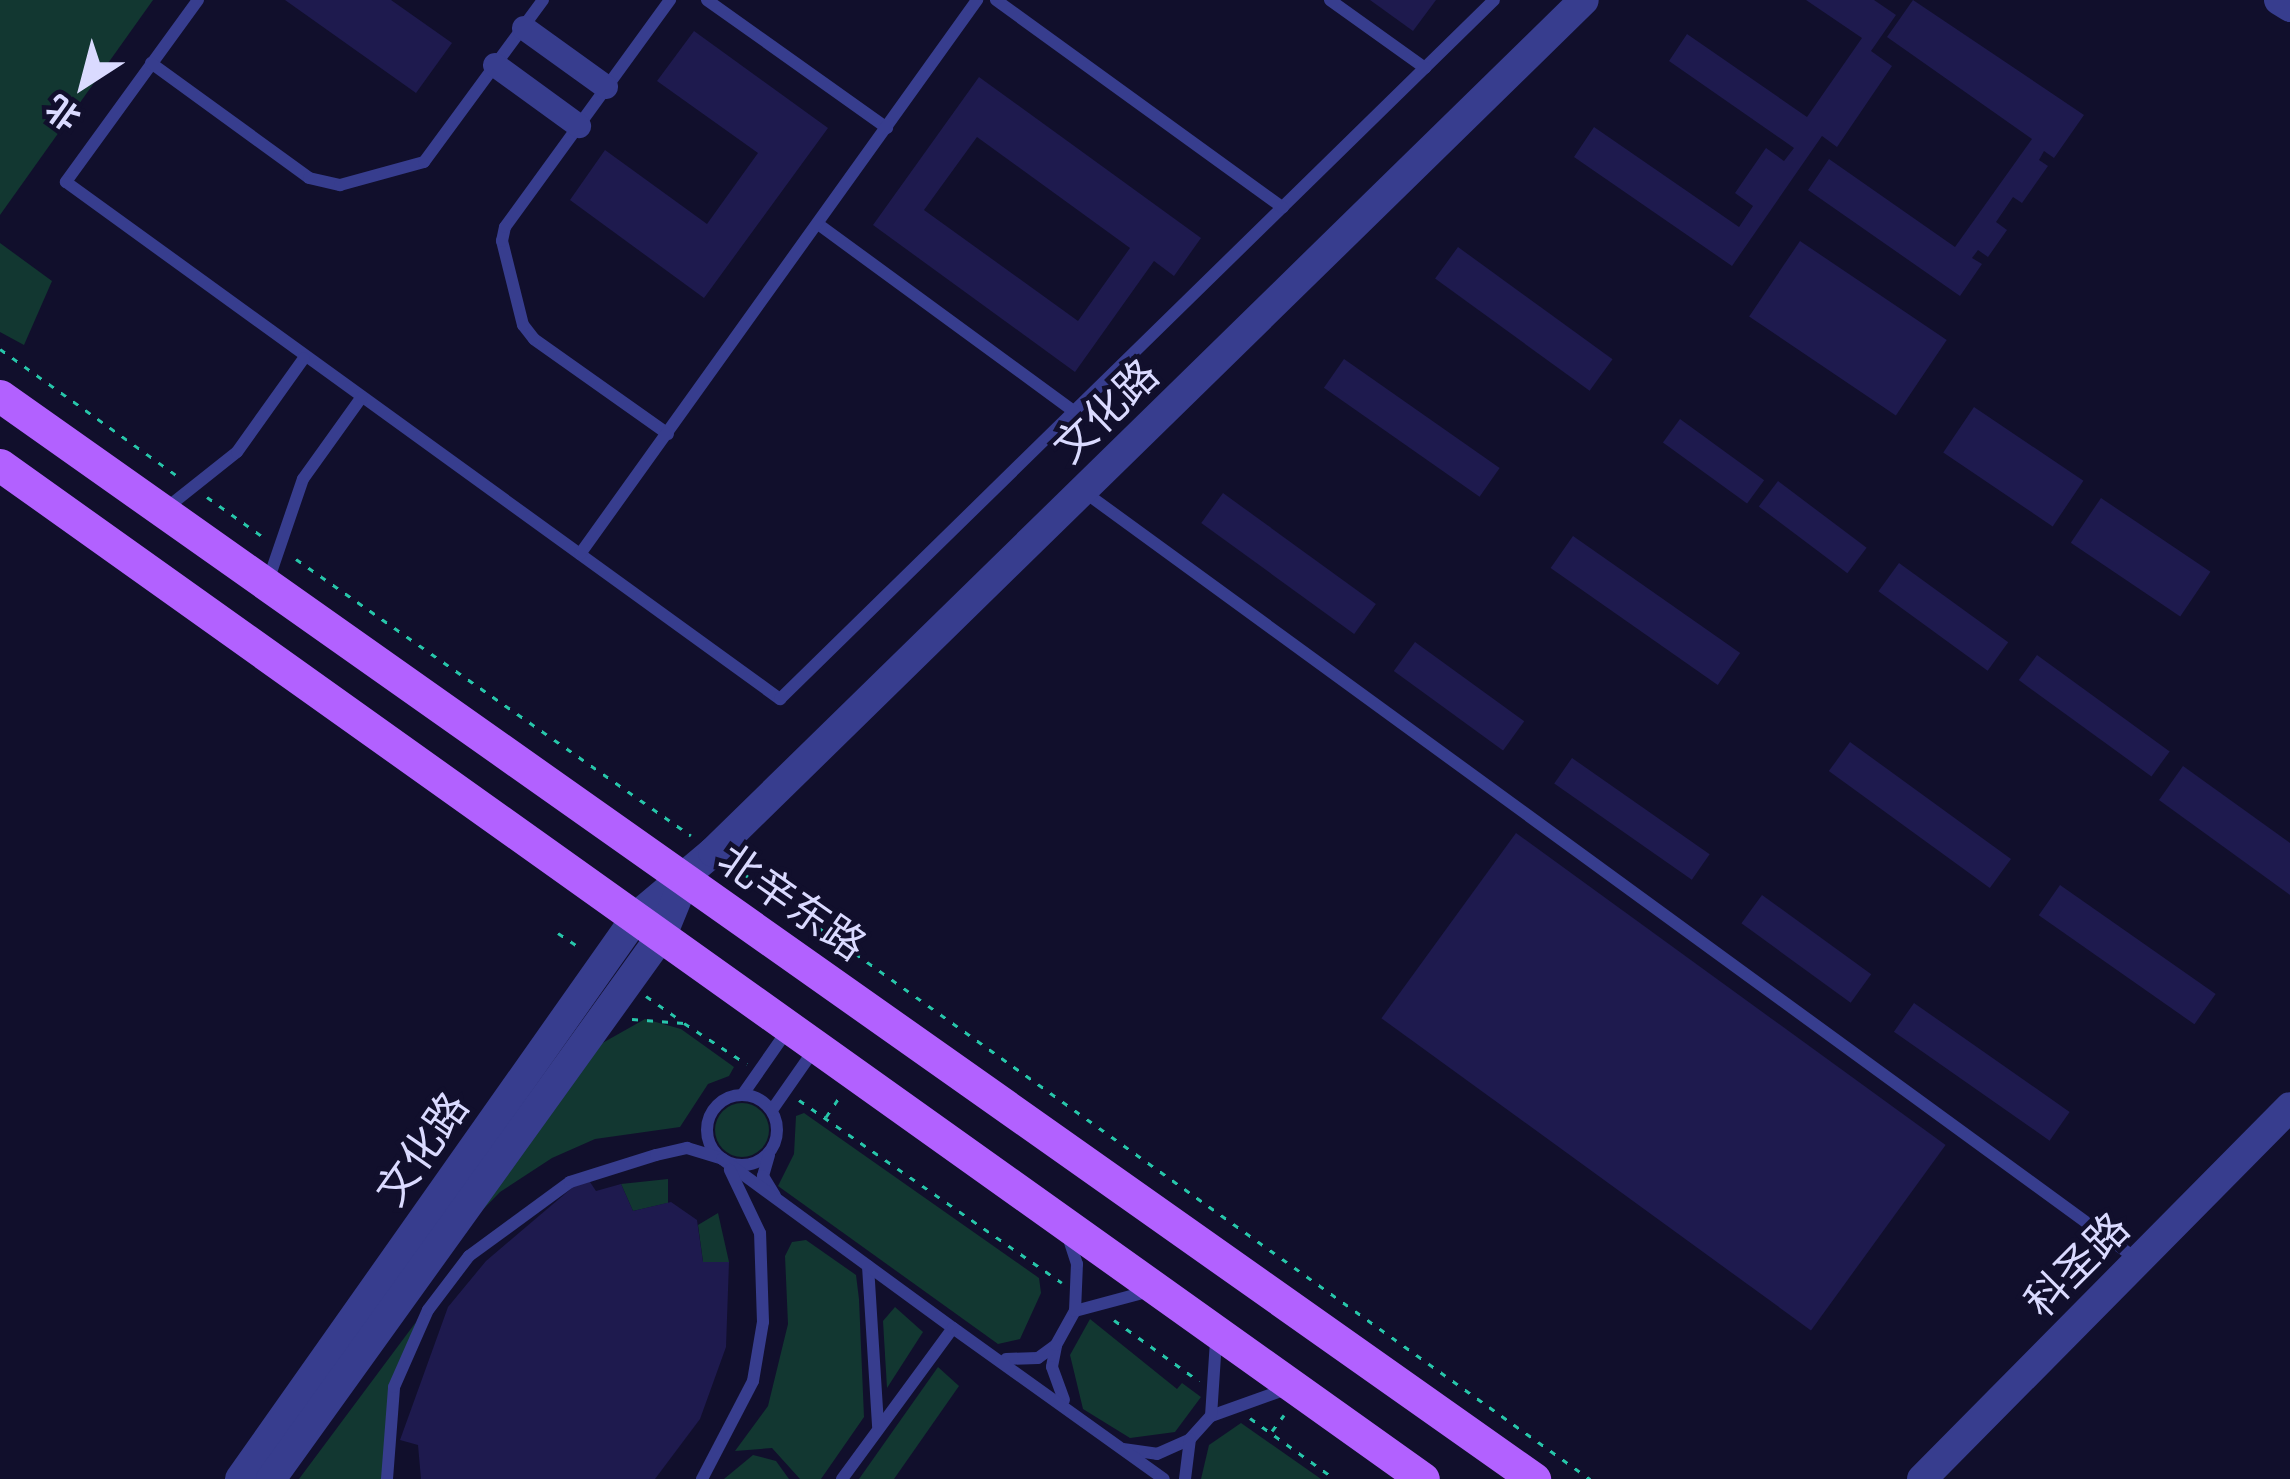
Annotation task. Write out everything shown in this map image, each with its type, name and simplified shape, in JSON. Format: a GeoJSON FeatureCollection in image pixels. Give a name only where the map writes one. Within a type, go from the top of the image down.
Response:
{"type":"FeatureCollection","features":[{"type":"Feature","properties":{"kind":"main road","name":"北辛东路"},"geometry":{"type":"LineString","coordinates":[[0,396],[1534,1479]]}},
{"type":"Feature","properties":{"kind":"main road"},"geometry":{"type":"LineString","coordinates":[[0,465],[1423,1479]]}},
{"type":"Feature","properties":{"kind":"street","name":"文化路"},"geometry":{"type":"LineString","coordinates":[[240,1479],[685,879],[1584,0]]}},
{"type":"Feature","properties":{"kind":"street"},"geometry":{"type":"LineString","coordinates":[[2279,0],[2290,8]]}},
{"type":"Feature","properties":{"kind":"street"},"geometry":{"type":"LineString","coordinates":[[524,28],[607,87]]}},
{"type":"Feature","properties":{"kind":"street"},"geometry":{"type":"LineString","coordinates":[[495,65],[579,126]]}},
{"type":"Feature","properties":{"kind":"street","name":"文化路"},"geometry":{"type":"LineString","coordinates":[[271,1479],[650,926]]}},
{"type":"Feature","properties":{"kind":"street","name":"科圣路"},"geometry":{"type":"LineString","coordinates":[[1922,1479],[2290,1107]]}},
{"type":"Feature","properties":{"kind":"street","name":"科圣路"},"geometry":{"type":"LineString","coordinates":[[1951,1479],[2290,1134]]}},
{"type":"Feature","properties":{"kind":"lane"},"geometry":{"type":"LineString","coordinates":[[197,0],[67,182],[780,699],[1494,0]]}},
{"type":"Feature","properties":{"kind":"lane"},"geometry":{"type":"LineString","coordinates":[[151,63],[309,178],[340,185],[424,162],[543,0]]}},
{"type":"Feature","properties":{"kind":"lane"},"geometry":{"type":"LineString","coordinates":[[668,434],[523,325],[505,227],[670,0]]}},
{"type":"Feature","properties":{"kind":"lane"},"geometry":{"type":"LineString","coordinates":[[706,0],[887,128]]}},
{"type":"Feature","properties":{"kind":"lane"},"geometry":{"type":"LineString","coordinates":[[580,554],[976,0]]}},
{"type":"Feature","properties":{"kind":"lane"},"geometry":{"type":"LineString","coordinates":[[996,0],[1283,208]]}},
{"type":"Feature","properties":{"kind":"lane"},"geometry":{"type":"LineString","coordinates":[[1330,0],[1426,68]]}},
{"type":"Feature","properties":{"kind":"lane"},"geometry":{"type":"LineString","coordinates":[[818,224],[1075,412]]}},
{"type":"Feature","properties":{"kind":"lane"},"geometry":{"type":"LineString","coordinates":[[163,511],[237,452],[304,358]]}},
{"type":"Feature","properties":{"kind":"lane"},"geometry":{"type":"LineString","coordinates":[[267,585],[303,479],[361,398]]}},
{"type":"Feature","properties":{"kind":"lane"},"geometry":{"type":"LineString","coordinates":[[1082,491],[2139,1260]]}},
{"type":"Feature","properties":{"kind":"lane"},"geometry":{"type":"LineString","coordinates":[[687,1148],[720,1102],[742,1094],[803,1037]]}},
{"type":"Feature","properties":{"kind":"lane"},"geometry":{"type":"LineString","coordinates":[[782,1207],[763,1176],[778,1132],[772,1110],[803,1037]]}},
{"type":"Feature","properties":{"kind":"lane"},"geometry":{"type":"LineString","coordinates":[[742,1094],[772,1110]]}},
{"type":"Feature","properties":{"kind":"lane"},"geometry":{"type":"LineString","coordinates":[[707,1122],[710,1146],[782,1207],[1164,1479]]}},
{"type":"Feature","properties":{"kind":"lane"},"geometry":{"type":"LineString","coordinates":[[387,1479],[394,1387],[428,1310],[469,1256],[570,1182],[687,1148],[750,1165],[770,1153]]}},
{"type":"Feature","properties":{"kind":"lane"},"geometry":{"type":"LineString","coordinates":[[702,1479],[753,1381],[764,1322],[760,1233],[722,1159]]}},
{"type":"Feature","properties":{"kind":"lane"},"geometry":{"type":"LineString","coordinates":[[1064,1223],[1077,1264],[1075,1310],[1057,1345],[1056,1388],[1082,1419]]}},
{"type":"Feature","properties":{"kind":"lane"},"geometry":{"type":"LineString","coordinates":[[868,1266],[878,1428]]}},
{"type":"Feature","properties":{"kind":"lane"},"geometry":{"type":"LineString","coordinates":[[1075,1310],[1139,1291],[1165,1295]]}},
{"type":"Feature","properties":{"kind":"lane"},"geometry":{"type":"LineString","coordinates":[[842,1479],[953,1328]]}},
{"type":"Feature","properties":{"kind":"lane"},"geometry":{"type":"LineString","coordinates":[[1211,1416],[1212,1328]]}},
{"type":"Feature","properties":{"kind":"lane"},"geometry":{"type":"LineString","coordinates":[[984,1348],[1021,1363],[1057,1345]]}},
{"type":"Feature","properties":{"kind":"lane"},"geometry":{"type":"LineString","coordinates":[[1122,1448],[1157,1454],[1190,1438],[1211,1416],[1293,1387]]}},
{"type":"Feature","properties":{"kind":"lane"},"geometry":{"type":"LineString","coordinates":[[1185,1479],[1190,1438]]}},
{"type":"Feature","properties":{"kind":"path"},"geometry":{"type":"LineString","coordinates":[[0,349],[1590,1479]]}},
{"type":"Feature","properties":{"kind":"green space"},"geometry":{"type":"Polygon","coordinates":[[[0,0],[153,0],[0,215],[0,0]]]}},
{"type":"Feature","properties":{"kind":"green space"},"geometry":{"type":"Polygon","coordinates":[[[0,243],[52,281],[24,345],[0,332],[0,243]]]}},
{"type":"Feature","properties":{"kind":"green space"},"geometry":{"type":"Polygon","coordinates":[[[645,1019],[681,1029],[734,1067],[729,1076],[708,1084],[680,1127],[595,1139],[552,1158],[500,1192],[463,1230],[590,1050],[645,1019]]]}},
{"type":"Feature","properties":{"kind":"green space"},"geometry":{"type":"Polygon","coordinates":[[[742,1103],[761,1111],[769,1130],[761,1149],[742,1157],[723,1149],[715,1130],[723,1111],[742,1103]]]}},
{"type":"Feature","properties":{"kind":"green space"},"geometry":{"type":"Polygon","coordinates":[[[804,1113],[1039,1278],[1041,1293],[1020,1339],[998,1344],[778,1186],[794,1154],[796,1116],[804,1113]]]}},
{"type":"Feature","properties":{"kind":"green space"},"geometry":{"type":"Polygon","coordinates":[[[668,1179],[668,1203],[633,1211],[621,1184],[668,1179]]]}},
{"type":"Feature","properties":{"kind":"green space"},"geometry":{"type":"Polygon","coordinates":[[[718,1213],[729,1262],[703,1262],[698,1225],[718,1213]]]}},
{"type":"Feature","properties":{"kind":"green space"},"geometry":{"type":"Polygon","coordinates":[[[806,1240],[856,1275],[859,1299],[864,1417],[821,1479],[800,1479],[772,1448],[735,1451],[768,1406],[788,1324],[785,1256],[792,1242],[806,1240]]]}},
{"type":"Feature","properties":{"kind":"green space"},"geometry":{"type":"Polygon","coordinates":[[[895,1307],[923,1332],[887,1388],[883,1321],[895,1307]]]}},
{"type":"Feature","properties":{"kind":"green space"},"geometry":{"type":"Polygon","coordinates":[[[1090,1319],[1177,1389],[1182,1383],[1201,1397],[1175,1432],[1130,1438],[1083,1409],[1070,1355],[1090,1319]]]}},
{"type":"Feature","properties":{"kind":"green space"},"geometry":{"type":"Polygon","coordinates":[[[416,1322],[391,1390],[382,1479],[299,1479],[416,1322]]]}},
{"type":"Feature","properties":{"kind":"green space"},"geometry":{"type":"Polygon","coordinates":[[[938,1367],[959,1386],[894,1479],[859,1479],[938,1367]]]}},
{"type":"Feature","properties":{"kind":"green space"},"geometry":{"type":"Polygon","coordinates":[[[1241,1423],[1321,1479],[1201,1479],[1209,1445],[1241,1423]]]}},
{"type":"Feature","properties":{"kind":"green space"},"geometry":{"type":"Polygon","coordinates":[[[753,1455],[776,1461],[789,1479],[724,1479],[753,1455]]]}},
{"type":"Feature","properties":{"kind":"building"},"geometry":{"type":"Polygon","coordinates":[[[285,0],[391,0],[452,43],[416,93],[285,0]]]}},
{"type":"Feature","properties":{"kind":"building"},"geometry":{"type":"Polygon","coordinates":[[[1370,0],[1436,0],[1413,31],[1370,0]]]}},
{"type":"Feature","properties":{"kind":"building"},"geometry":{"type":"Polygon","coordinates":[[[1806,0],[1874,0],[1896,15],[1871,51],[1892,66],[1837,147],[1822,136],[1732,266],[1574,157],[1594,127],[1739,227],[1753,206],[1735,193],[1766,148],[1784,161],[1794,148],[1669,61],[1687,34],[1807,117],[1862,38],[1806,0]]]}},
{"type":"Feature","properties":{"kind":"building"},"geometry":{"type":"Polygon","coordinates":[[[1913,0],[2084,115],[2054,158],[2044,151],[2039,160],[2048,166],[2022,203],[2013,197],[1996,222],[2007,230],[1988,257],[1978,250],[1972,258],[1982,264],[1960,296],[1808,190],[1829,159],[1955,247],[2032,139],[1887,37],[1913,0]]]}},
{"type":"Feature","properties":{"kind":"building"},"geometry":{"type":"Polygon","coordinates":[[[694,31],[828,128],[704,298],[570,200],[605,150],[707,224],[758,153],[657,81],[694,31]]]}},
{"type":"Feature","properties":{"kind":"building"},"geometry":{"type":"Polygon","coordinates":[[[979,77],[1201,238],[1174,276],[1154,261],[1075,372],[873,225],[979,77]],[[977,137],[924,210],[1078,321],[1130,248],[977,137]]]}},
{"type":"Feature","properties":{"kind":"building"},"geometry":{"type":"Polygon","coordinates":[[[1800,241],[1947,340],[1896,415],[1749,316],[1800,241]]]}},
{"type":"Feature","properties":{"kind":"building"},"geometry":{"type":"Polygon","coordinates":[[[1458,247],[1613,359],[1590,391],[1435,279],[1458,247]]]}},
{"type":"Feature","properties":{"kind":"building"},"geometry":{"type":"Polygon","coordinates":[[[1344,359],[1500,468],[1480,497],[1324,388],[1344,359]]]}},
{"type":"Feature","properties":{"kind":"building"},"geometry":{"type":"Polygon","coordinates":[[[1974,407],[2083,481],[2053,526],[1943,453],[1974,407]]]}},
{"type":"Feature","properties":{"kind":"building"},"geometry":{"type":"Polygon","coordinates":[[[1680,419],[1764,480],[1747,504],[1663,442],[1680,419]]]}},
{"type":"Feature","properties":{"kind":"building"},"geometry":{"type":"Polygon","coordinates":[[[1778,481],[1867,548],[1847,573],[1759,507],[1778,481]]]}},
{"type":"Feature","properties":{"kind":"building"},"geometry":{"type":"Polygon","coordinates":[[[1223,493],[1376,604],[1354,634],[1201,523],[1223,493]]]}},
{"type":"Feature","properties":{"kind":"building"},"geometry":{"type":"Polygon","coordinates":[[[2101,498],[2210,572],[2180,617],[2071,543],[2101,498]]]}},
{"type":"Feature","properties":{"kind":"building"},"geometry":{"type":"Polygon","coordinates":[[[1573,536],[1740,653],[1718,685],[1551,568],[1573,536]]]}},
{"type":"Feature","properties":{"kind":"building"},"geometry":{"type":"Polygon","coordinates":[[[1899,563],[2008,642],[1988,671],[1878,591],[1899,563]]]}},
{"type":"Feature","properties":{"kind":"building"},"geometry":{"type":"Polygon","coordinates":[[[1415,642],[1524,721],[1503,750],[1394,671],[1415,642]]]}},
{"type":"Feature","properties":{"kind":"building"},"geometry":{"type":"Polygon","coordinates":[[[2037,655],[2170,751],[2151,776],[2019,680],[2037,655]]]}},
{"type":"Feature","properties":{"kind":"building"},"geometry":{"type":"Polygon","coordinates":[[[1850,742],[2011,859],[1990,888],[1829,771],[1850,742]]]}},
{"type":"Feature","properties":{"kind":"building"},"geometry":{"type":"Polygon","coordinates":[[[1572,758],[1710,854],[1692,880],[1554,783],[1572,758]]]}},
{"type":"Feature","properties":{"kind":"building"},"geometry":{"type":"Polygon","coordinates":[[[2183,766],[2290,843],[2290,895],[2159,800],[2183,766]]]}},
{"type":"Feature","properties":{"kind":"building"},"geometry":{"type":"Polygon","coordinates":[[[1516,833],[1946,1145],[1811,1330],[1381,1018],[1516,833]]]}},
{"type":"Feature","properties":{"kind":"building"},"geometry":{"type":"Polygon","coordinates":[[[2060,885],[2216,994],[2194,1024],[2039,915],[2060,885]]]}},
{"type":"Feature","properties":{"kind":"building"},"geometry":{"type":"Polygon","coordinates":[[[1762,895],[1871,974],[1851,1003],[1741,923],[1762,895]]]}},
{"type":"Feature","properties":{"kind":"building"},"geometry":{"type":"Polygon","coordinates":[[[1914,1003],[2070,1112],[2050,1141],[1894,1032],[1914,1003]]]}},
{"type":"Feature","properties":{"kind":"building"},"geometry":{"type":"Polygon","coordinates":[[[586,1176],[596,1191],[621,1184],[633,1211],[671,1202],[697,1220],[703,1262],[729,1262],[726,1347],[700,1419],[655,1479],[421,1479],[418,1445],[400,1440],[448,1307],[486,1261],[586,1176]]]}}]}
